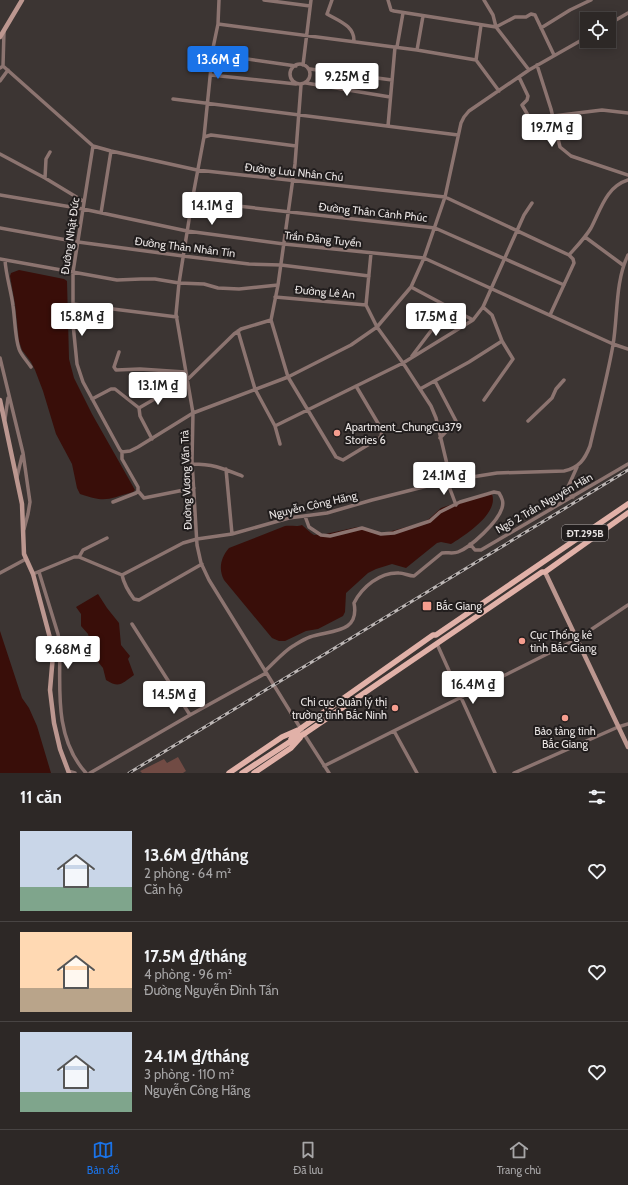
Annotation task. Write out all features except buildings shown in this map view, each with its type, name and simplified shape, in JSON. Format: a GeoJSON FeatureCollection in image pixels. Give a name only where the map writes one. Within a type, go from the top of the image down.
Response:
{"type":"FeatureCollection","features":[{"type":"Feature","properties":{"kind":"main road","name":"ĐT.295B"},"geometry":{"type":"LineString","coordinates":[[242,773],[288,743],[433,636],[628,504]]}},
{"type":"Feature","properties":{"kind":"main road","name":"ĐT.295B"},"geometry":{"type":"LineString","coordinates":[[302,732],[437,643],[628,513]]}},
{"type":"Feature","properties":{"kind":"main road"},"geometry":{"type":"LineString","coordinates":[[537,566],[538,570],[544,571],[546,565],[542,562]]}},
{"type":"Feature","properties":{"kind":"main road"},"geometry":{"type":"LineString","coordinates":[[433,636],[431,642],[437,643]]}},
{"type":"Feature","properties":{"kind":"main road"},"geometry":{"type":"LineString","coordinates":[[229,773],[282,737],[302,732]]}},
{"type":"Feature","properties":{"kind":"main road"},"geometry":{"type":"LineString","coordinates":[[254,773],[291,748],[302,732]]}},
{"type":"Feature","properties":{"kind":"street"},"geometry":{"type":"LineString","coordinates":[[0,38],[22,0]]}},
{"type":"Feature","properties":{"kind":"street","name":"Đường Vương Văn Trà"},"geometry":{"type":"LineString","coordinates":[[219,0],[218,24],[213,54],[204,137],[183,256],[179,283],[177,317],[193,412],[192,464],[197,539],[202,564],[209,580],[302,732],[329,773]]}},
{"type":"Feature","properties":{"kind":"street"},"geometry":{"type":"LineString","coordinates":[[264,0],[310,6]]}},
{"type":"Feature","properties":{"kind":"street"},"geometry":{"type":"LineString","coordinates":[[303,65],[311,0]]}},
{"type":"Feature","properties":{"kind":"street"},"geometry":{"type":"LineString","coordinates":[[332,0],[327,14],[352,30],[354,42]]}},
{"type":"Feature","properties":{"kind":"street"},"geometry":{"type":"LineString","coordinates":[[388,0],[391,10],[496,27],[515,17],[526,17],[533,14],[554,55]]}},
{"type":"Feature","properties":{"kind":"street"},"geometry":{"type":"LineString","coordinates":[[484,0],[493,15],[496,27],[529,70]]}},
{"type":"Feature","properties":{"kind":"street"},"geometry":{"type":"LineString","coordinates":[[541,28],[570,10],[591,0]]}},
{"type":"Feature","properties":{"kind":"street"},"geometry":{"type":"LineString","coordinates":[[388,126],[396,47],[403,13]]}},
{"type":"Feature","properties":{"kind":"street"},"geometry":{"type":"LineString","coordinates":[[616,20],[628,13]]}},
{"type":"Feature","properties":{"kind":"street"},"geometry":{"type":"LineString","coordinates":[[417,50],[423,16]]}},
{"type":"Feature","properties":{"kind":"street"},"geometry":{"type":"LineString","coordinates":[[218,24],[307,37],[396,47],[476,60],[499,91]]}},
{"type":"Feature","properties":{"kind":"street"},"geometry":{"type":"LineString","coordinates":[[476,60],[481,25]]}},
{"type":"Feature","properties":{"kind":"street"},"geometry":{"type":"LineString","coordinates":[[2,67],[4,31]]}},
{"type":"Feature","properties":{"kind":"street"},"geometry":{"type":"LineString","coordinates":[[122,452],[130,451],[152,439],[193,412],[288,377],[351,345],[377,327],[411,287],[424,258],[445,197],[461,123],[464,117],[469,111],[529,70],[580,41]]}},
{"type":"Feature","properties":{"kind":"street"},"geometry":{"type":"LineString","coordinates":[[213,54],[296,66],[303,65],[310,69],[392,80]]}},
{"type":"Feature","properties":{"kind":"street"},"geometry":{"type":"LineString","coordinates":[[537,65],[553,116],[557,138],[560,147],[564,152],[571,156],[628,175]]}},
{"type":"Feature","properties":{"kind":"street"},"geometry":{"type":"LineString","coordinates":[[296,66],[291,69],[290,75],[296,84]]}},
{"type":"Feature","properties":{"kind":"street","name":"Đường Lưu Nhân Chú"},"geometry":{"type":"LineString","coordinates":[[2,67],[8,70],[94,146],[198,170],[445,197],[568,255]]}},
{"type":"Feature","properties":{"kind":"street"},"geometry":{"type":"LineString","coordinates":[[211,74],[301,85],[306,83],[310,78],[310,69]]}},
{"type":"Feature","properties":{"kind":"street"},"geometry":{"type":"LineString","coordinates":[[0,81],[8,70]]}},
{"type":"Feature","properties":{"kind":"street"},"geometry":{"type":"LineString","coordinates":[[519,77],[528,96],[527,100],[522,105],[529,117]]}},
{"type":"Feature","properties":{"kind":"street"},"geometry":{"type":"LineString","coordinates":[[306,83],[390,96]]}},
{"type":"Feature","properties":{"kind":"street"},"geometry":{"type":"LineString","coordinates":[[301,85],[295,164],[278,285],[271,320],[288,377],[336,457],[343,460],[381,437],[382,433],[382,430],[356,386]]}},
{"type":"Feature","properties":{"kind":"street"},"geometry":{"type":"LineString","coordinates":[[174,99],[458,136]]}},
{"type":"Feature","properties":{"kind":"street"},"geometry":{"type":"LineString","coordinates":[[553,116],[602,110],[628,113]]}},
{"type":"Feature","properties":{"kind":"street"},"geometry":{"type":"LineString","coordinates":[[204,137],[211,136],[296,146]]}},
{"type":"Feature","properties":{"kind":"street","name":"Đường Nhật Đức"},"geometry":{"type":"LineString","coordinates":[[94,146],[83,201],[73,272],[73,324],[78,364],[83,382],[122,452],[122,460],[138,487],[138,491]]}},
{"type":"Feature","properties":{"kind":"street"},"geometry":{"type":"LineString","coordinates":[[100,213],[111,151]]}},
{"type":"Feature","properties":{"kind":"street"},"geometry":{"type":"LineString","coordinates":[[45,178],[45,161],[50,152]]}},
{"type":"Feature","properties":{"kind":"street"},"geometry":{"type":"LineString","coordinates":[[0,154],[45,178],[83,201]]}},
{"type":"Feature","properties":{"kind":"street"},"geometry":{"type":"LineString","coordinates":[[550,315],[574,263],[573,258],[568,255],[585,237],[609,193],[615,186],[628,180]]}},
{"type":"Feature","properties":{"kind":"street","name":"Trần Đăng Tuyển"},"geometry":{"type":"LineString","coordinates":[[0,195],[83,209],[187,231],[284,244],[424,258],[613,344],[628,349]]}},
{"type":"Feature","properties":{"kind":"street","name":"Đường Thân Cảnh Phúc"},"geometry":{"type":"LineString","coordinates":[[192,201],[435,228],[564,285]]}},
{"type":"Feature","properties":{"kind":"street"},"geometry":{"type":"LineString","coordinates":[[275,426],[403,363],[472,320],[483,306],[516,230],[532,203]]}},
{"type":"Feature","properties":{"kind":"street","name":"Đường Thân Nhân Tín"},"geometry":{"type":"LineString","coordinates":[[0,228],[78,242],[183,256],[249,264],[281,265],[369,276]]}},
{"type":"Feature","properties":{"kind":"street"},"geometry":{"type":"LineString","coordinates":[[585,237],[623,265]]}},
{"type":"Feature","properties":{"kind":"street"},"geometry":{"type":"LineString","coordinates":[[366,305],[371,253]]}},
{"type":"Feature","properties":{"kind":"street"},"geometry":{"type":"LineString","coordinates":[[573,497],[570,494],[568,487],[577,466],[586,455],[590,446],[613,344],[620,279],[623,265],[628,255]]}},
{"type":"Feature","properties":{"kind":"street"},"geometry":{"type":"LineString","coordinates":[[0,259],[109,280],[155,279],[179,283],[204,284],[218,288],[239,289],[278,285]]}},
{"type":"Feature","properties":{"kind":"street"},"geometry":{"type":"LineString","coordinates":[[5,260],[13,305],[18,347],[31,367]]}},
{"type":"Feature","properties":{"kind":"street"},"geometry":{"type":"LineString","coordinates":[[411,287],[472,320]]}},
{"type":"Feature","properties":{"kind":"street","name":"Đường Lê An"},"geometry":{"type":"LineString","coordinates":[[275,297],[366,305],[377,327],[420,389],[436,418],[449,481],[456,505]]}},
{"type":"Feature","properties":{"kind":"street"},"geometry":{"type":"LineString","coordinates":[[73,304],[177,317]]}},
{"type":"Feature","properties":{"kind":"street"},"geometry":{"type":"LineString","coordinates":[[483,306],[492,315],[502,341],[513,358],[484,400]]}},
{"type":"Feature","properties":{"kind":"street"},"geometry":{"type":"LineString","coordinates":[[410,359],[449,307]]}},
{"type":"Feature","properties":{"kind":"street"},"geometry":{"type":"LineString","coordinates":[[139,408],[187,380],[241,329],[271,320]]}},
{"type":"Feature","properties":{"kind":"street"},"geometry":{"type":"LineString","coordinates":[[238,331],[255,389],[275,426],[280,444]]}},
{"type":"Feature","properties":{"kind":"street"},"geometry":{"type":"LineString","coordinates":[[420,389],[469,362],[502,341]]}},
{"type":"Feature","properties":{"kind":"street"},"geometry":{"type":"LineString","coordinates":[[119,352],[114,367],[116,370],[140,369],[186,372]]}},
{"type":"Feature","properties":{"kind":"street"},"geometry":{"type":"LineString","coordinates":[[0,358],[23,453],[30,502],[24,531]]}},
{"type":"Feature","properties":{"kind":"street"},"geometry":{"type":"LineString","coordinates":[[528,421],[552,398],[564,380]]}},
{"type":"Feature","properties":{"kind":"street"},"geometry":{"type":"LineString","coordinates":[[435,381],[456,421],[440,438]]}},
{"type":"Feature","properties":{"kind":"street"},"geometry":{"type":"LineString","coordinates":[[92,399],[111,389],[115,389],[139,408],[140,416],[152,439]]}},
{"type":"Feature","properties":{"kind":"street"},"geometry":{"type":"LineString","coordinates":[[5,420],[8,395]]}},
{"type":"Feature","properties":{"kind":"street"},"geometry":{"type":"LineString","coordinates":[[0,400],[22,504],[24,554],[33,574],[53,655],[50,690],[54,723],[60,749],[69,772],[75,773]]}},
{"type":"Feature","properties":{"kind":"street"},"geometry":{"type":"LineString","coordinates":[[17,478],[23,453]]}},
{"type":"Feature","properties":{"kind":"street"},"geometry":{"type":"LineString","coordinates":[[192,464],[207,464],[226,469],[242,476]]}},
{"type":"Feature","properties":{"kind":"street","name":"Ngõ 2 Trần Nguyên Hãn"},"geometry":{"type":"LineString","coordinates":[[470,544],[476,550],[481,550],[628,464]]}},
{"type":"Feature","properties":{"kind":"street","name":"Nguyễn Công Hãng"},"geometry":{"type":"LineString","coordinates":[[122,575],[183,543],[197,539],[232,534],[284,519],[327,513],[449,481],[497,473],[564,471],[573,469],[577,466]]}},
{"type":"Feature","properties":{"kind":"street"},"geometry":{"type":"LineString","coordinates":[[226,469],[232,534]]}},
{"type":"Feature","properties":{"kind":"street"},"geometry":{"type":"LineString","coordinates":[[113,502],[138,491],[144,498],[194,488]]}},
{"type":"Feature","properties":{"kind":"street"},"geometry":{"type":"LineString","coordinates":[[90,773],[265,672],[291,647],[310,637],[332,633],[348,625],[354,619],[354,603],[358,595],[376,579],[392,573],[414,576],[442,553],[455,553],[470,544],[494,523],[502,507],[502,499],[499,493],[494,492],[440,512],[430,521],[394,533],[381,534],[362,528],[330,536],[321,535],[309,527],[305,516]]}},
{"type":"Feature","properties":{"kind":"street"},"geometry":{"type":"LineString","coordinates":[[79,557],[83,550],[107,538]]}},
{"type":"Feature","properties":{"kind":"street"},"geometry":{"type":"LineString","coordinates":[[33,574],[69,558],[79,557],[122,575],[129,592],[134,599],[139,600],[159,590],[202,564]]}},
{"type":"Feature","properties":{"kind":"street"},"geometry":{"type":"LineString","coordinates":[[0,573],[26,559]]}},
{"type":"Feature","properties":{"kind":"street"},"geometry":{"type":"LineString","coordinates":[[544,571],[628,747]]}},
{"type":"Feature","properties":{"kind":"street"},"geometry":{"type":"LineString","coordinates":[[39,572],[60,644],[63,729],[69,748],[80,767],[86,773]]}},
{"type":"Feature","properties":{"kind":"street"},"geometry":{"type":"LineString","coordinates":[[324,766],[576,639],[628,605]]}},
{"type":"Feature","properties":{"kind":"street"},"geometry":{"type":"LineString","coordinates":[[132,624],[190,715]]}},
{"type":"Feature","properties":{"kind":"street"},"geometry":{"type":"LineString","coordinates":[[437,643],[495,773]]}},
{"type":"Feature","properties":{"kind":"street"},"geometry":{"type":"LineString","coordinates":[[514,773],[628,724]]}},
{"type":"Feature","properties":{"kind":"street"},"geometry":{"type":"LineString","coordinates":[[394,731],[417,773]]}},
{"type":"Feature","properties":{"kind":"shaded area"},"geometry":{"type":"Polygon","coordinates":[[[19,270],[64,279],[67,281],[69,359],[74,378],[92,414],[135,490],[133,492],[107,499],[80,494],[77,488],[72,464],[56,434],[35,370],[22,350],[19,341],[10,276],[11,273],[19,270]]]}},
{"type":"Feature","properties":{"kind":"shaded area"},"geometry":{"type":"Polygon","coordinates":[[[488,492],[492,494],[493,501],[491,509],[480,523],[465,535],[451,544],[441,542],[437,543],[406,568],[392,564],[368,573],[346,593],[345,612],[343,616],[318,629],[306,631],[285,641],[279,641],[272,638],[222,576],[222,559],[229,548],[285,526],[302,525],[314,535],[326,534],[357,527],[373,533],[381,534],[421,523],[429,519],[441,508],[488,492]]]}},
{"type":"Feature","properties":{"kind":"shaded area"},"geometry":{"type":"Polygon","coordinates":[[[98,594],[119,623],[121,645],[130,656],[128,659],[134,675],[121,684],[111,683],[106,680],[103,668],[90,652],[92,648],[88,634],[81,626],[81,614],[76,607],[98,594]]]}},
{"type":"Feature","properties":{"kind":"shaded area"},"geometry":{"type":"Polygon","coordinates":[[[0,631],[22,698],[29,708],[37,726],[51,773],[0,773],[0,631]]]}},
{"type":"Feature","properties":{"kind":"shaded area"},"geometry":{"type":"Polygon","coordinates":[[[178,757],[186,771],[183,773],[142,773],[140,771],[164,759],[167,763],[178,757]]]}},
{"type":"Feature","properties":{"kind":"railway"},"geometry":{"type":"LineString","coordinates":[[129,773],[628,470]]}},
{"type":"Feature","properties":{"kind":"place","name":"Apartment_ChungCu379 Stories 6"},"geometry":{"type":"Point","coordinates":[337,433]}},
{"type":"Feature","properties":{"kind":"place","name":"Bắc Giang"},"geometry":{"type":"Point","coordinates":[427,606]}},
{"type":"Feature","properties":{"kind":"place","name":"Cục Thống kê tỉnh Bắc Giang"},"geometry":{"type":"Point","coordinates":[522,641]}},
{"type":"Feature","properties":{"kind":"place","name":"Chi cục Quản lý thị trường tỉnh Bắc Ninh"},"geometry":{"type":"Point","coordinates":[395,708]}},
{"type":"Feature","properties":{"kind":"place","name":"Bảo tàng tỉnh Bắc Giang"},"geometry":{"type":"Point","coordinates":[565,718]}}]}
